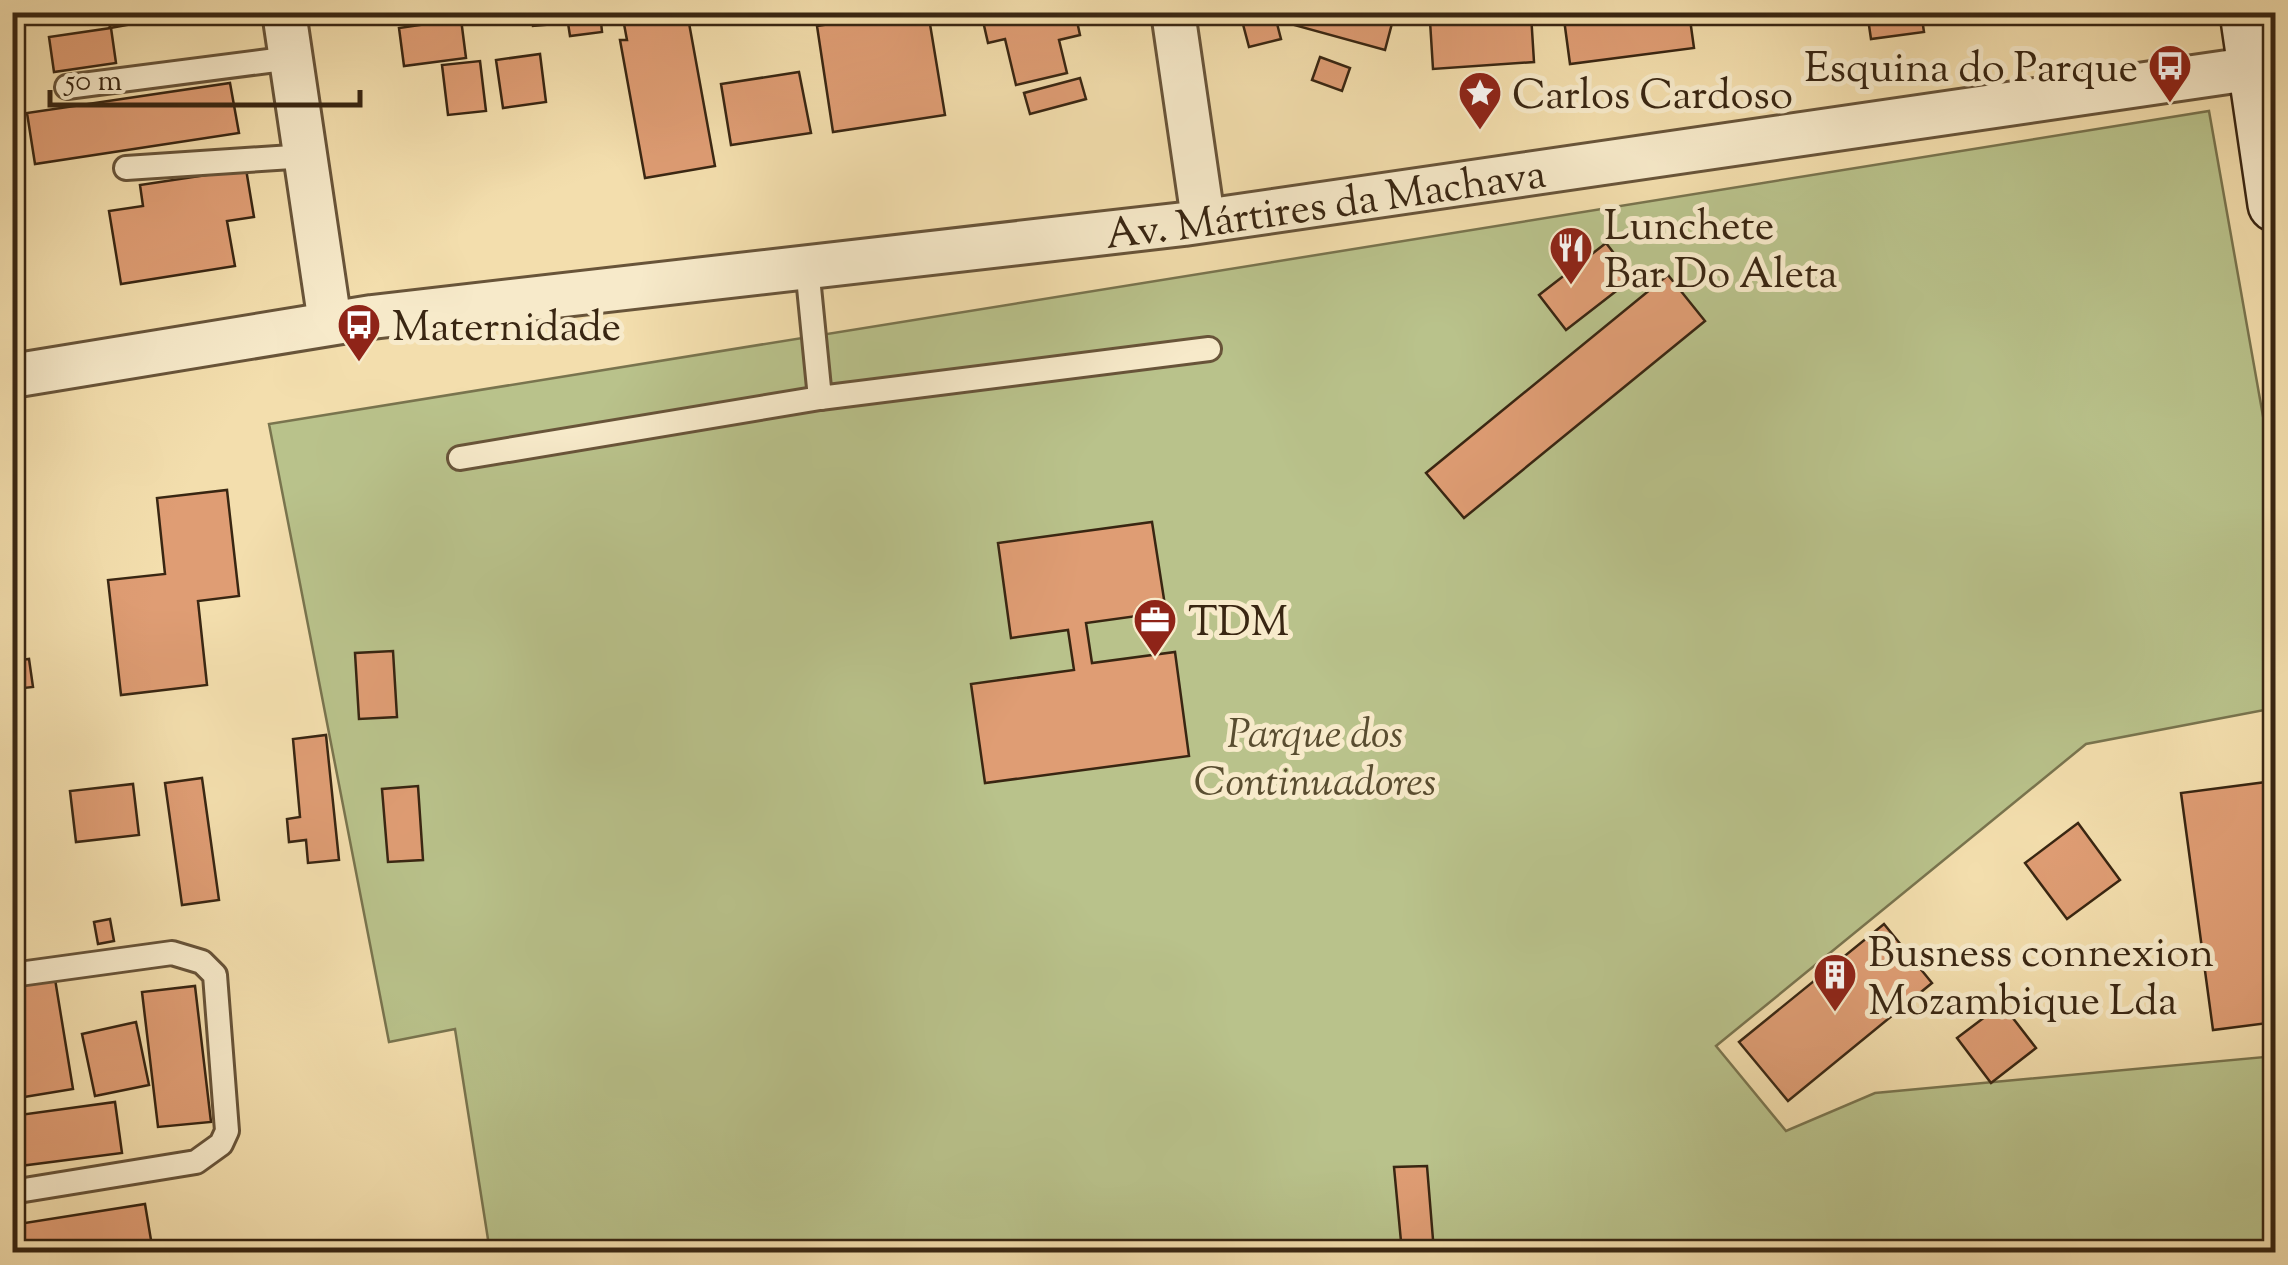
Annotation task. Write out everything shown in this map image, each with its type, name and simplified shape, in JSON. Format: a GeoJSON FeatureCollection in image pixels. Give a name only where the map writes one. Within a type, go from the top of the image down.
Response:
{"type":"FeatureCollection","features":[{"type":"Feature","properties":{"kind":"main road"},"geometry":{"type":"LineString","coordinates":[[2248,12],[2266,66],[2276,204]]}},
{"type":"Feature","properties":{"kind":"street"},"geometry":{"type":"LineString","coordinates":[[284,12],[330,324]]}},
{"type":"Feature","properties":{"kind":"street"},"geometry":{"type":"LineString","coordinates":[[1172,12],[1203,219]]}},
{"type":"Feature","properties":{"kind":"street","name":"Av. Mártires da Machava"},"geometry":{"type":"LineString","coordinates":[[12,376],[372,317],[1203,219],[2266,66]]}},
{"type":"Feature","properties":{"kind":"lane"},"geometry":{"type":"LineString","coordinates":[[67,87],[292,58]]}},
{"type":"Feature","properties":{"kind":"lane"},"geometry":{"type":"LineString","coordinates":[[126,168],[307,156]]}},
{"type":"Feature","properties":{"kind":"lane"},"geometry":{"type":"LineString","coordinates":[[806,267],[820,398]]}},
{"type":"Feature","properties":{"kind":"lane"},"geometry":{"type":"LineString","coordinates":[[460,458],[820,398],[1209,348]]}},
{"type":"Feature","properties":{"kind":"lane"},"geometry":{"type":"LineString","coordinates":[[12,975],[172,952],[202,962],[215,975],[228,1131],[222,1144],[196,1162],[12,1192]]}},
{"type":"Feature","properties":{"kind":"green space","name":"Parque dos Continuadores"},"geometry":{"type":"Polygon","coordinates":[[[2209,111],[2275,484],[2275,708],[2086,744],[1716,1046],[1786,1131],[1875,1093],[2275,1056],[2275,1252],[490,1252],[455,1029],[389,1042],[269,424],[2209,111]]]}},
{"type":"Feature","properties":{"kind":"building"},"geometry":{"type":"Polygon","coordinates":[[[107,12],[182,12],[182,15],[110,28],[107,12]]]}},
{"type":"Feature","properties":{"kind":"building"},"geometry":{"type":"Polygon","coordinates":[[[532,12],[600,12],[602,32],[570,36],[568,23],[533,26],[532,12]]]}},
{"type":"Feature","properties":{"kind":"building"},"geometry":{"type":"Polygon","coordinates":[[[633,12],[687,12],[715,166],[645,178],[620,40],[627,40],[624,24],[635,22],[633,12]]]}},
{"type":"Feature","properties":{"kind":"building"},"geometry":{"type":"Polygon","coordinates":[[[928,12],[945,115],[833,132],[817,26],[928,12]]]}},
{"type":"Feature","properties":{"kind":"building"},"geometry":{"type":"Polygon","coordinates":[[[1012,12],[1075,12],[1080,35],[1059,40],[1067,73],[1016,85],[1005,39],[988,43],[983,21],[1012,12]]]}},
{"type":"Feature","properties":{"kind":"building"},"geometry":{"type":"Polygon","coordinates":[[[1274,12],[1281,39],[1249,47],[1240,13],[1274,12]]]}},
{"type":"Feature","properties":{"kind":"building"},"geometry":{"type":"Polygon","coordinates":[[[1298,12],[1395,12],[1385,50],[1294,25],[1298,12]]]}},
{"type":"Feature","properties":{"kind":"building"},"geometry":{"type":"Polygon","coordinates":[[[1563,12],[1689,12],[1694,48],[1570,64],[1563,12]]]}},
{"type":"Feature","properties":{"kind":"building"},"geometry":{"type":"Polygon","coordinates":[[[1867,12],[1921,12],[1924,32],[1871,39],[1867,12]]]}},
{"type":"Feature","properties":{"kind":"building"},"geometry":{"type":"Polygon","coordinates":[[[1531,14],[1534,62],[1433,69],[1430,21],[1531,14]]]}},
{"type":"Feature","properties":{"kind":"building"},"geometry":{"type":"Polygon","coordinates":[[[461,19],[466,58],[404,66],[399,28],[461,19]]]}},
{"type":"Feature","properties":{"kind":"building"},"geometry":{"type":"Polygon","coordinates":[[[111,28],[116,63],[54,72],[49,37],[111,28]]]}},
{"type":"Feature","properties":{"kind":"building"},"geometry":{"type":"Polygon","coordinates":[[[540,54],[546,102],[503,108],[496,60],[540,54]]]}},
{"type":"Feature","properties":{"kind":"building"},"geometry":{"type":"Polygon","coordinates":[[[1320,57],[1350,68],[1342,91],[1312,80],[1320,57]]]}},
{"type":"Feature","properties":{"kind":"building"},"geometry":{"type":"Polygon","coordinates":[[[12,58],[23,127],[12,128],[12,58]]]}},
{"type":"Feature","properties":{"kind":"building"},"geometry":{"type":"Polygon","coordinates":[[[480,61],[486,111],[448,115],[442,65],[480,61]]]}},
{"type":"Feature","properties":{"kind":"building"},"geometry":{"type":"Polygon","coordinates":[[[799,72],[811,133],[731,145],[721,84],[799,72]]]}},
{"type":"Feature","properties":{"kind":"building"},"geometry":{"type":"Polygon","coordinates":[[[1080,78],[1086,99],[1030,114],[1024,93],[1080,78]]]}},
{"type":"Feature","properties":{"kind":"building"},"geometry":{"type":"Polygon","coordinates":[[[230,83],[239,133],[35,164],[27,113],[230,83]]]}},
{"type":"Feature","properties":{"kind":"building"},"geometry":{"type":"Polygon","coordinates":[[[246,169],[254,217],[227,221],[235,266],[121,284],[109,211],[143,206],[140,185],[246,169]]]}},
{"type":"Feature","properties":{"kind":"building"},"geometry":{"type":"Polygon","coordinates":[[[1606,243],[1633,278],[1566,330],[1539,295],[1606,243]]]}},
{"type":"Feature","properties":{"kind":"building"},"geometry":{"type":"Polygon","coordinates":[[[1668,275],[1705,321],[1464,518],[1426,473],[1668,275]]]}},
{"type":"Feature","properties":{"kind":"building"},"geometry":{"type":"Polygon","coordinates":[[[227,490],[239,596],[198,601],[207,685],[121,695],[108,580],[165,574],[157,498],[227,490]]]}},
{"type":"Feature","properties":{"kind":"building","name":"TDM"},"geometry":{"type":"Polygon","coordinates":[[[1152,522],[1166,612],[1086,623],[1092,663],[1175,652],[1189,756],[985,783],[971,684],[1074,670],[1068,630],[1011,638],[998,543],[1152,522]]]}},
{"type":"Feature","properties":{"kind":"building"},"geometry":{"type":"Polygon","coordinates":[[[12,565],[21,606],[12,608],[12,565]]]}},
{"type":"Feature","properties":{"kind":"building"},"geometry":{"type":"Polygon","coordinates":[[[393,651],[397,717],[359,719],[355,653],[393,651]]]}},
{"type":"Feature","properties":{"kind":"building"},"geometry":{"type":"Polygon","coordinates":[[[29,659],[33,687],[14,689],[18,721],[12,722],[12,661],[29,659]]]}},
{"type":"Feature","properties":{"kind":"building"},"geometry":{"type":"Polygon","coordinates":[[[326,735],[339,860],[308,863],[306,840],[289,842],[287,819],[300,817],[293,739],[326,735]]]}},
{"type":"Feature","properties":{"kind":"building"},"geometry":{"type":"Polygon","coordinates":[[[202,778],[219,900],[182,905],[165,783],[202,778]]]}},
{"type":"Feature","properties":{"kind":"building"},"geometry":{"type":"Polygon","coordinates":[[[2274,781],[2276,1022],[2213,1030],[2181,793],[2274,781]]]}},
{"type":"Feature","properties":{"kind":"building"},"geometry":{"type":"Polygon","coordinates":[[[133,784],[139,835],[76,842],[70,791],[133,784]]]}},
{"type":"Feature","properties":{"kind":"building"},"geometry":{"type":"Polygon","coordinates":[[[418,786],[423,860],[388,862],[382,789],[418,786]]]}},
{"type":"Feature","properties":{"kind":"building"},"geometry":{"type":"Polygon","coordinates":[[[2078,823],[2120,880],[2067,919],[2025,863],[2078,823]]]}},
{"type":"Feature","properties":{"kind":"building"},"geometry":{"type":"Polygon","coordinates":[[[110,919],[114,941],[98,944],[94,922],[110,919]]]}},
{"type":"Feature","properties":{"kind":"building","name":"Busness connexion Mozambique Lda"},"geometry":{"type":"Polygon","coordinates":[[[1884,924],[1932,983],[1788,1101],[1739,1042],[1884,924]]]}},
{"type":"Feature","properties":{"kind":"building"},"geometry":{"type":"Polygon","coordinates":[[[55,979],[73,1089],[12,1099],[12,986],[55,979]]]}},
{"type":"Feature","properties":{"kind":"building"},"geometry":{"type":"Polygon","coordinates":[[[195,986],[211,1122],[158,1127],[142,992],[195,986]]]}},
{"type":"Feature","properties":{"kind":"building"},"geometry":{"type":"Polygon","coordinates":[[[2002,1004],[2036,1048],[1991,1083],[1957,1038],[2002,1004]]]}},
{"type":"Feature","properties":{"kind":"building"},"geometry":{"type":"Polygon","coordinates":[[[136,1022],[149,1085],[95,1096],[82,1034],[136,1022]]]}},
{"type":"Feature","properties":{"kind":"building"},"geometry":{"type":"Polygon","coordinates":[[[115,1102],[122,1153],[12,1167],[12,1116],[115,1102]]]}},
{"type":"Feature","properties":{"kind":"building"},"geometry":{"type":"Polygon","coordinates":[[[1427,1166],[1434,1252],[1402,1252],[1394,1167],[1427,1166]]]}},
{"type":"Feature","properties":{"kind":"building"},"geometry":{"type":"Polygon","coordinates":[[[145,1204],[153,1252],[12,1252],[12,1225],[145,1204]]]}},
{"type":"Feature","properties":{"kind":"building"},"geometry":{"type":"Polygon","coordinates":[[[482,1244],[483,1252],[443,1249],[482,1244]]]}},
{"type":"Feature","properties":{"kind":"place","name":"Esquina do Parque"},"geometry":{"type":"Point","coordinates":[2170,104]}},
{"type":"Feature","properties":{"kind":"place","name":"Carlos Cardoso"},"geometry":{"type":"Point","coordinates":[1480,131]}},
{"type":"Feature","properties":{"kind":"place","name":"Lunchete Bar Do Aleta"},"geometry":{"type":"Point","coordinates":[1571,286]}},
{"type":"Feature","properties":{"kind":"place","name":"Maternidade"},"geometry":{"type":"Point","coordinates":[359,363]}},
{"type":"Feature","properties":{"kind":"place","name":"TDM"},"geometry":{"type":"Point","coordinates":[1155,658]}},
{"type":"Feature","properties":{"kind":"place","name":"Busness connexion Mozambique Lda"},"geometry":{"type":"Point","coordinates":[1835,1013]}}]}
